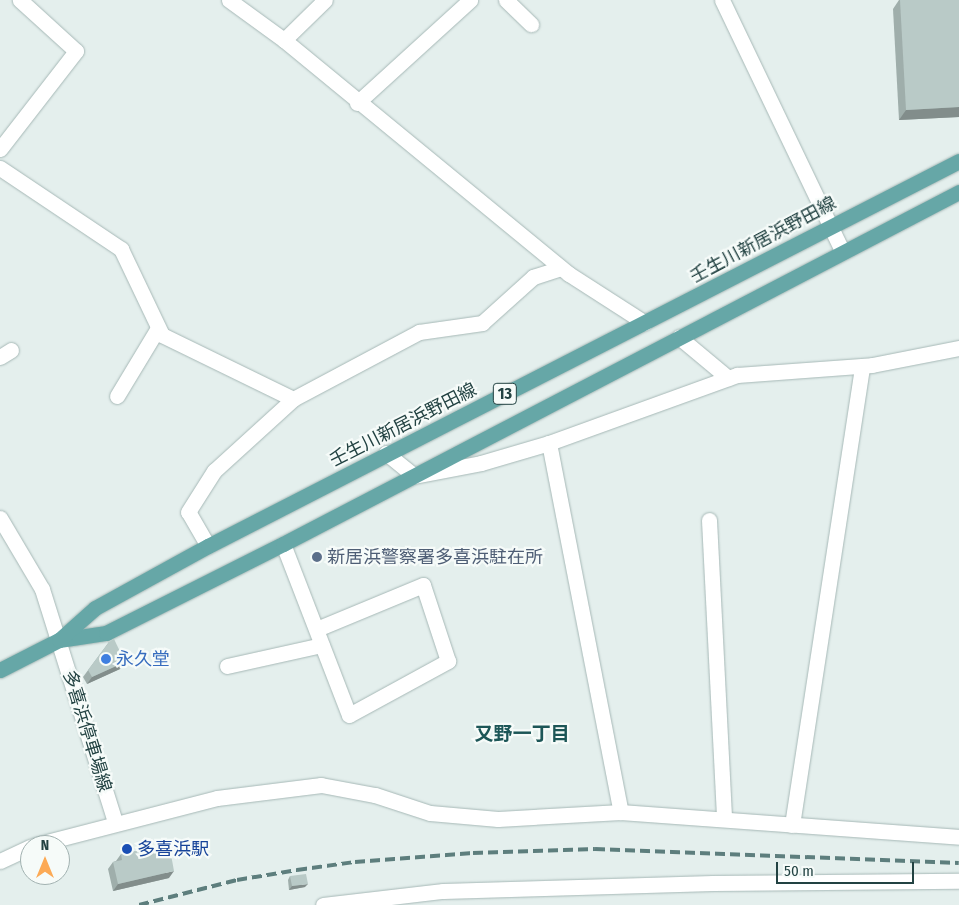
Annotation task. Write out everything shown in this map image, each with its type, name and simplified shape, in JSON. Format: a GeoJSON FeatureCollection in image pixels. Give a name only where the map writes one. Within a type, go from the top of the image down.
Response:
{"type":"FeatureCollection","features":[{"type":"Feature","properties":{"kind":"main road","name":"壬生川新居浜野田線"},"geometry":{"type":"LineString","coordinates":[[0,670],[59,640],[94,608],[208,546],[386,453],[645,323],[959,161]]}},
{"type":"Feature","properties":{"kind":"main road","name":"壬生川新居浜野田線"},"geometry":{"type":"LineString","coordinates":[[59,640],[106,633],[283,544],[842,251],[959,192]]}},
{"type":"Feature","properties":{"kind":"street"},"geometry":{"type":"LineString","coordinates":[[0,149],[76,51],[20,0]]}},
{"type":"Feature","properties":{"kind":"street"},"geometry":{"type":"LineString","coordinates":[[229,0],[284,40],[357,103],[561,268],[645,323]]}},
{"type":"Feature","properties":{"kind":"street"},"geometry":{"type":"LineString","coordinates":[[284,40],[325,0]]}},
{"type":"Feature","properties":{"kind":"street"},"geometry":{"type":"LineString","coordinates":[[357,103],[470,0]]}},
{"type":"Feature","properties":{"kind":"street"},"geometry":{"type":"LineString","coordinates":[[506,0],[531,24]]}},
{"type":"Feature","properties":{"kind":"street"},"geometry":{"type":"LineString","coordinates":[[722,0],[828,227],[842,251]]}},
{"type":"Feature","properties":{"kind":"street"},"geometry":{"type":"LineString","coordinates":[[0,168],[120,249],[162,335],[293,399]]}},
{"type":"Feature","properties":{"kind":"street"},"geometry":{"type":"LineString","coordinates":[[208,546],[188,512],[214,471],[293,399],[419,332],[482,323],[534,277],[561,268]]}},
{"type":"Feature","properties":{"kind":"street"},"geometry":{"type":"LineString","coordinates":[[118,396],[158,328]]}},
{"type":"Feature","properties":{"kind":"street"},"geometry":{"type":"LineString","coordinates":[[679,337],[728,378]]}},
{"type":"Feature","properties":{"kind":"street"},"geometry":{"type":"LineString","coordinates":[[386,453],[414,476],[481,463],[549,443],[572,432],[728,378],[862,366],[959,348]]}},
{"type":"Feature","properties":{"kind":"street"},"geometry":{"type":"LineString","coordinates":[[792,825],[862,366]]}},
{"type":"Feature","properties":{"kind":"street"},"geometry":{"type":"LineString","coordinates":[[549,443],[621,812]]}},
{"type":"Feature","properties":{"kind":"street","name":"多喜浜停車場線"},"geometry":{"type":"LineString","coordinates":[[0,518],[42,589],[115,822]]}},
{"type":"Feature","properties":{"kind":"street"},"geometry":{"type":"LineString","coordinates":[[709,520],[724,820]]}},
{"type":"Feature","properties":{"kind":"street"},"geometry":{"type":"LineString","coordinates":[[283,544],[349,715],[448,661],[423,586],[317,629]]}},
{"type":"Feature","properties":{"kind":"street"},"geometry":{"type":"LineString","coordinates":[[227,666],[322,644]]}},
{"type":"Feature","properties":{"kind":"street"},"geometry":{"type":"LineString","coordinates":[[70,835],[115,822],[217,798],[321,785],[375,795],[430,813],[498,819],[621,812],[959,837]]}},
{"type":"Feature","properties":{"kind":"street"},"geometry":{"type":"LineString","coordinates":[[0,860],[20,851]]}},
{"type":"Feature","properties":{"kind":"street"},"geometry":{"type":"LineString","coordinates":[[323,905],[443,891],[713,882],[959,881]]}},
{"type":"Feature","properties":{"kind":"building"},"geometry":{"type":"Polygon","coordinates":[[[900,0],[959,0],[959,107],[906,110],[900,0]]]}},
{"type":"Feature","properties":{"kind":"building","name":"永久堂"},"geometry":{"type":"Polygon","coordinates":[[[114,639],[125,662],[92,677],[88,670],[109,642],[114,639]]]}},
{"type":"Feature","properties":{"kind":"building"},"geometry":{"type":"Polygon","coordinates":[[[153,847],[154,853],[170,849],[174,871],[118,884],[113,862],[122,860],[121,854],[153,847]]]}},
{"type":"Feature","properties":{"kind":"building"},"geometry":{"type":"Polygon","coordinates":[[[306,874],[308,884],[292,886],[290,876],[306,874]]]}},
{"type":"Feature","properties":{"kind":"railway"},"geometry":{"type":"LineString","coordinates":[[139,905],[237,880],[297,870],[355,862],[473,853],[595,849],[959,863]]}},
{"type":"Feature","properties":{"kind":"place","name":"新居浜警察署多喜浜駐在所"},"geometry":{"type":"Point","coordinates":[317,557]}},
{"type":"Feature","properties":{"kind":"place","name":"永久堂"},"geometry":{"type":"Point","coordinates":[106,659]}},
{"type":"Feature","properties":{"kind":"place","name":"多喜浜駅"},"geometry":{"type":"Point","coordinates":[127,849]}},
{"type":"Feature","properties":{"kind":"district","name":"又野一丁目"},"geometry":{"type":"Point","coordinates":[522,734]}}]}
